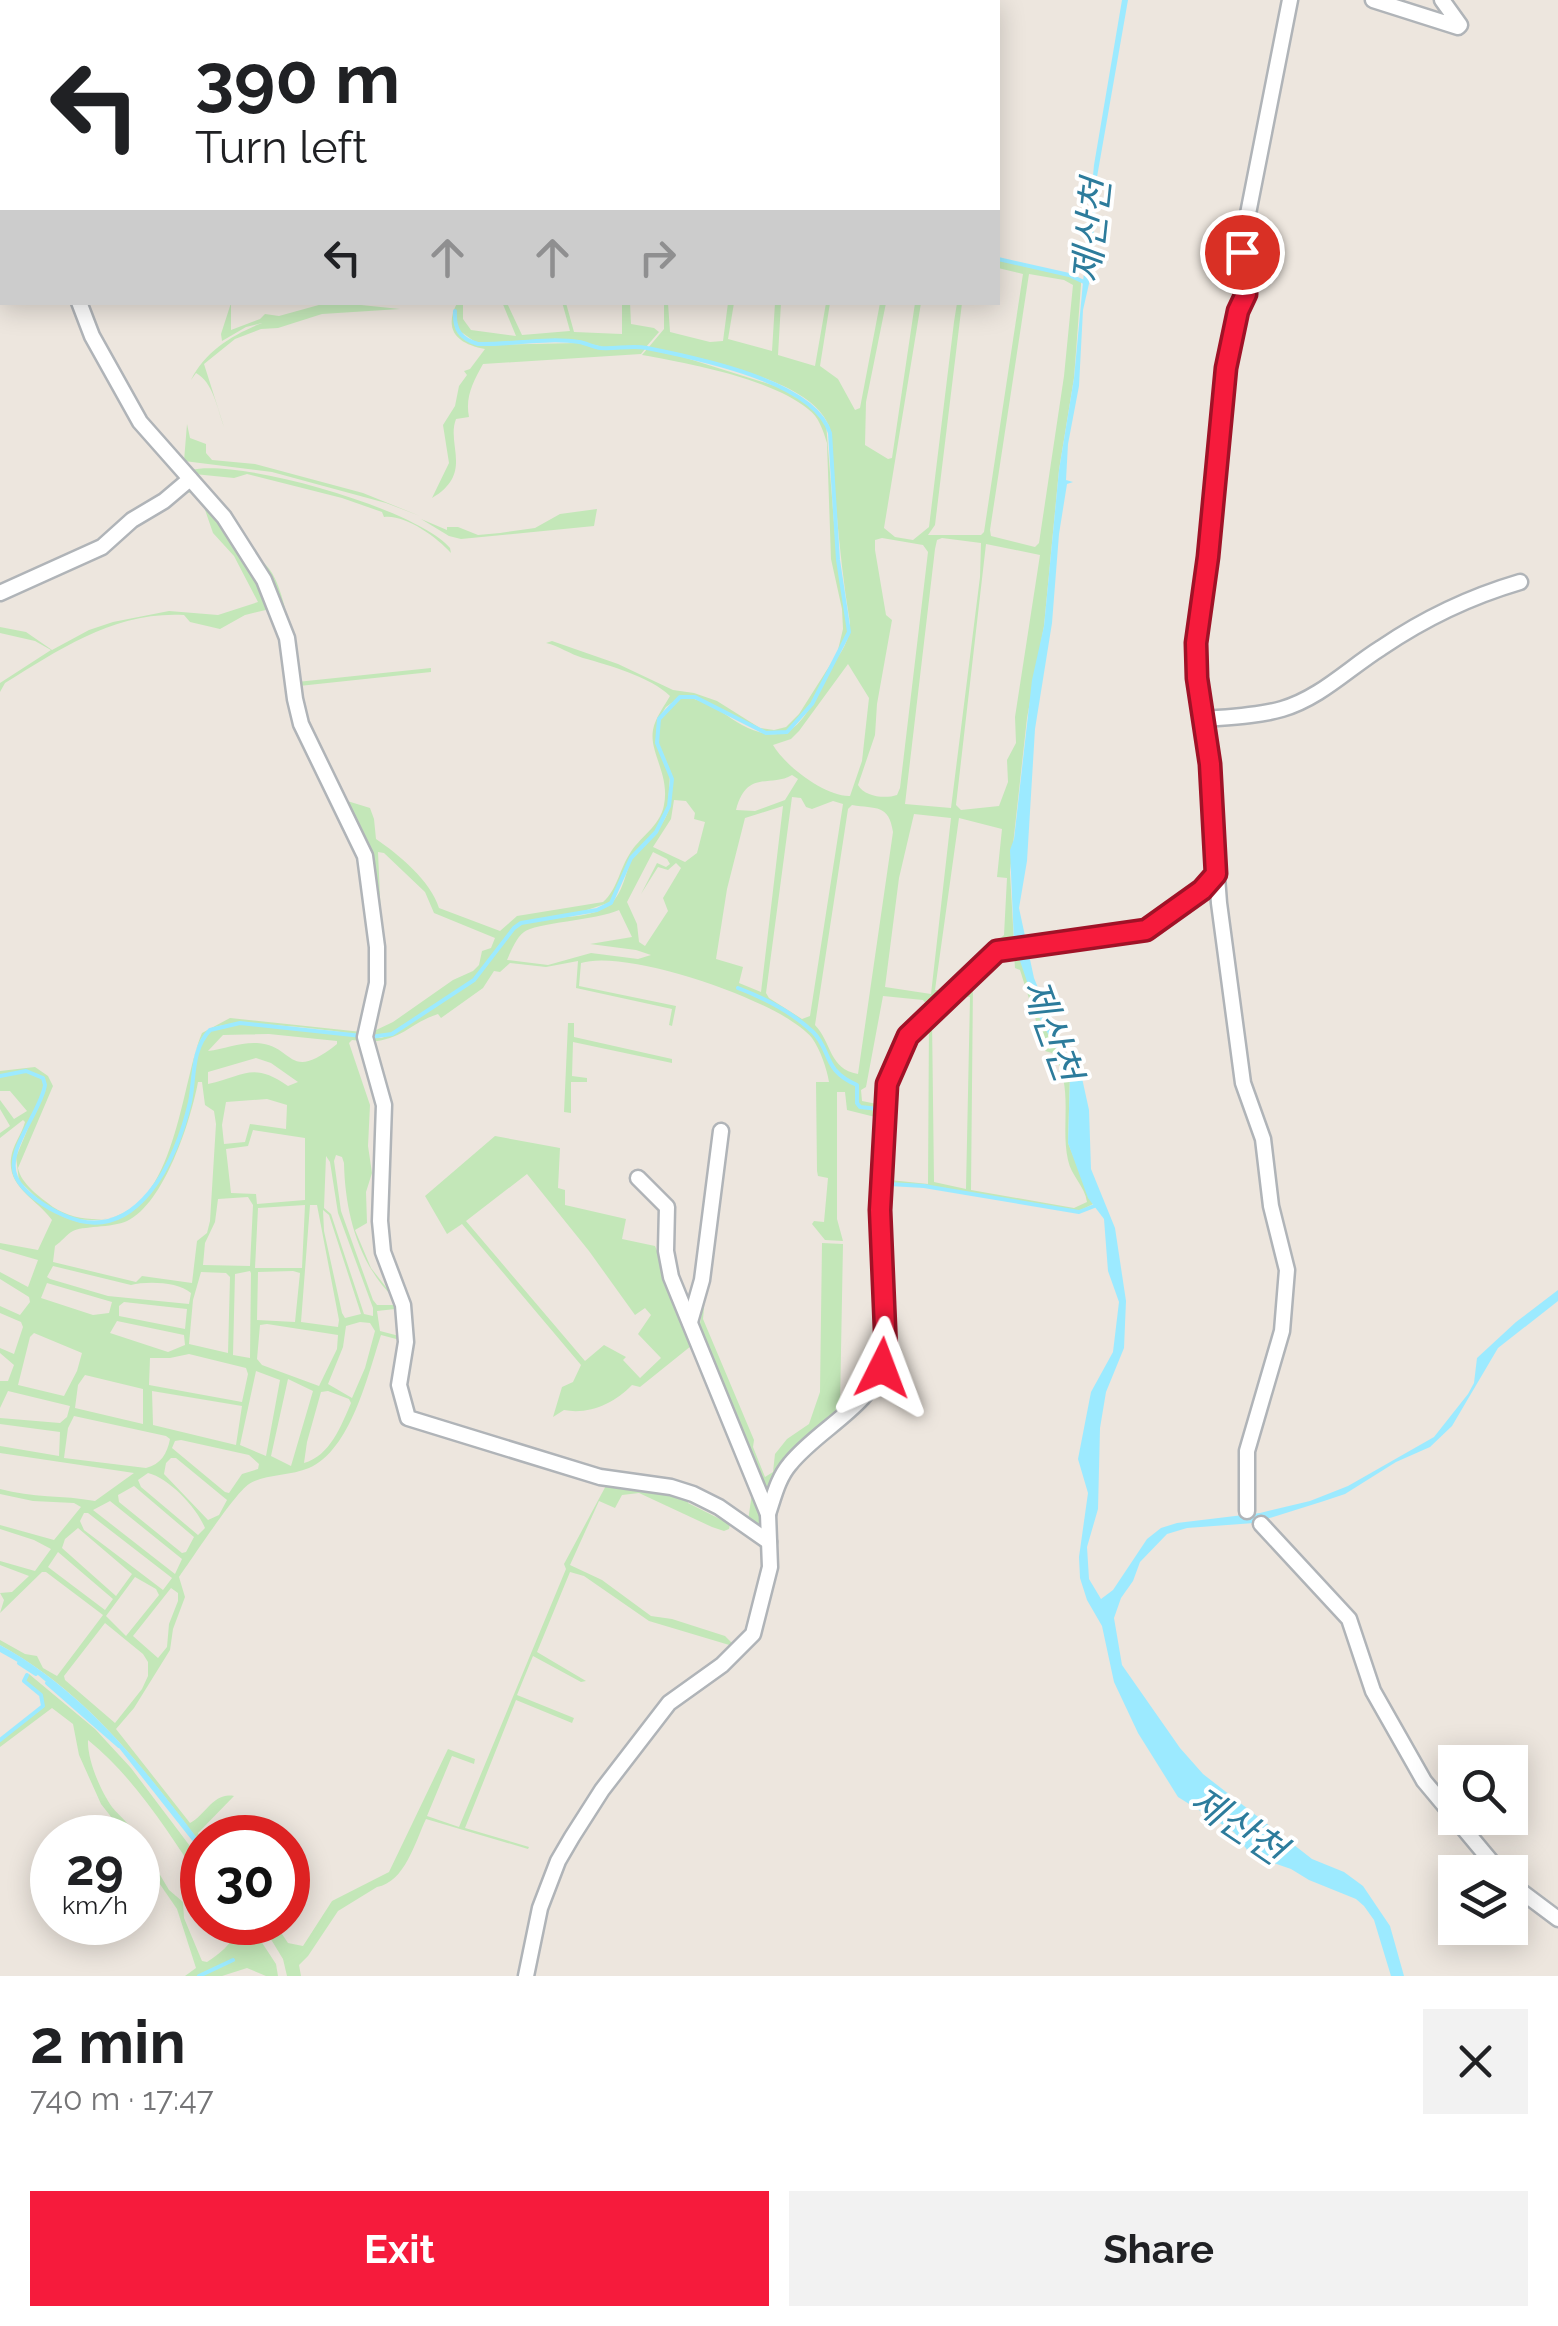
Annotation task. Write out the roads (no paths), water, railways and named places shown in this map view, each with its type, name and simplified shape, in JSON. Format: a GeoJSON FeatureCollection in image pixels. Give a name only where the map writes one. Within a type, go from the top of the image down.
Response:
{"type":"FeatureCollection","features":[{"type":"Feature","properties":{"kind":"street"},"geometry":{"type":"LineString","coordinates":[[1247,1511],[1247,1451],[1282,1330],[1287,1270],[1271,1206],[1263,1138],[1242,1082],[1216,874],[1196,643],[1208,557],[1222,394],[1238,311],[1245,301],[1240,277],[1245,229],[1290,0]]}},
{"type":"Feature","properties":{"kind":"street"},"geometry":{"type":"LineString","coordinates":[[1373,0],[1458,28],[1460,25],[1442,0]]}},
{"type":"Feature","properties":{"kind":"street"},"geometry":{"type":"LineString","coordinates":[[80,305],[92,336],[140,422],[240,538],[274,600],[287,638],[301,724],[368,866],[377,968],[366,1037],[384,1105],[380,1221],[383,1252],[403,1306],[406,1342],[399,1385],[408,1418],[600,1476],[694,1494],[769,1542]]}},
{"type":"Feature","properties":{"kind":"street"},"geometry":{"type":"LineString","coordinates":[[0,593],[112,541],[132,520],[164,501],[190,478]]}},
{"type":"Feature","properties":{"kind":"street"},"geometry":{"type":"LineString","coordinates":[[1205,720],[1284,709],[1324,688],[1379,648],[1443,610],[1466,598],[1520,582]]}},
{"type":"Feature","properties":{"kind":"street"},"geometry":{"type":"LineString","coordinates":[[768,1514],[778,1484],[792,1461],[857,1402],[879,1376],[885,1360],[880,1218],[886,1097],[888,1075],[908,1036],[997,951],[1146,930],[1202,890],[1216,874]]}},
{"type":"Feature","properties":{"kind":"street"},"geometry":{"type":"LineString","coordinates":[[690,1322],[702,1280],[721,1131]]}},
{"type":"Feature","properties":{"kind":"street"},"geometry":{"type":"LineString","coordinates":[[526,1976],[548,1882],[583,1819],[669,1703],[722,1664],[753,1634],[770,1567],[768,1514],[671,1277],[666,1251],[667,1208],[638,1178]]}},
{"type":"Feature","properties":{"kind":"street"},"geometry":{"type":"LineString","coordinates":[[1261,1524],[1349,1618],[1373,1691],[1424,1781],[1486,1855]]}},
{"type":"Feature","properties":{"kind":"street"},"geometry":{"type":"LineString","coordinates":[[1528,1896],[1558,1919]]}},
{"type":"Feature","properties":{"kind":"water","name":"제산천"},"geometry":{"type":"Polygon","coordinates":[[[1122,0],[1128,0],[1097,177],[1079,386],[1068,444],[1066,480],[1073,482],[1067,484],[1059,534],[1052,623],[1035,729],[1027,861],[1019,908],[1034,978],[1063,1049],[1082,1078],[1089,1110],[1091,1169],[1115,1228],[1126,1301],[1124,1348],[1106,1392],[1100,1428],[1098,1509],[1087,1547],[1089,1579],[1101,1599],[1113,1590],[1147,1539],[1161,1528],[1310,1501],[1348,1486],[1434,1437],[1474,1383],[1477,1358],[1558,1290],[1558,1301],[1498,1348],[1452,1426],[1430,1447],[1396,1462],[1345,1494],[1324,1501],[1254,1523],[1187,1528],[1167,1534],[1140,1562],[1114,1618],[1122,1665],[1180,1748],[1203,1774],[1312,1859],[1344,1872],[1363,1886],[1390,1926],[1404,1976],[1391,1976],[1374,1920],[1356,1899],[1251,1855],[1234,1832],[1178,1797],[1138,1733],[1114,1682],[1102,1626],[1080,1578],[1088,1493],[1078,1459],[1091,1392],[1113,1352],[1119,1302],[1108,1271],[1104,1219],[1088,1198],[1068,1143],[1070,1075],[1039,1017],[1014,943],[1010,850],[1032,680],[1044,626],[1059,470],[1074,378],[1094,165],[1122,0]]]}},
{"type":"Feature","properties":{"kind":"water"},"geometry":{"type":"Polygon","coordinates":[[[0,1645],[30,1663],[109,1731],[180,1816],[180,1825],[108,1734],[32,1670],[0,1652],[0,1645]]]}},
{"type":"Feature","properties":{"kind":"waterway","name":"제산천"},"geometry":{"type":"LineString","coordinates":[[1000,259],[1084,282]]}},
{"type":"Feature","properties":{"kind":"waterway"},"geometry":{"type":"LineString","coordinates":[[370,1037],[392,1034],[474,980],[521,923],[597,910],[611,903],[631,858],[656,832],[669,806],[672,779],[657,743],[659,719],[680,697],[695,697],[766,733],[787,732],[812,704],[849,632],[838,560],[830,433],[820,415],[802,399],[751,375],[647,348],[601,348],[554,340],[478,344],[459,332],[455,311]]}},
{"type":"Feature","properties":{"kind":"waterway"},"geometry":{"type":"LineString","coordinates":[[738,988],[805,1025],[819,1039],[838,1073],[857,1085],[860,1107],[879,1109]]}},
{"type":"Feature","properties":{"kind":"waterway"},"geometry":{"type":"LineString","coordinates":[[0,1076],[26,1071],[43,1078],[45,1085],[15,1155],[19,1183],[63,1215],[89,1222],[112,1220],[132,1209],[164,1172],[184,1125],[197,1055],[210,1030],[240,1023],[362,1036]]}},
{"type":"Feature","properties":{"kind":"waterway"},"geometry":{"type":"LineString","coordinates":[[891,1116],[889,1184],[924,1186],[1079,1212],[1097,1205]]}},
{"type":"Feature","properties":{"kind":"waterway"},"geometry":{"type":"LineString","coordinates":[[19,1663],[36,1674]]}},
{"type":"Feature","properties":{"kind":"waterway"},"geometry":{"type":"LineString","coordinates":[[0,1740],[43,1706],[41,1695],[24,1681],[27,1675]]}},
{"type":"Feature","properties":{"kind":"waterway"},"geometry":{"type":"LineString","coordinates":[[47,1683],[119,1746]]}},
{"type":"Feature","properties":{"kind":"waterway"},"geometry":{"type":"LineString","coordinates":[[199,1976],[233,1960]]}}]}
